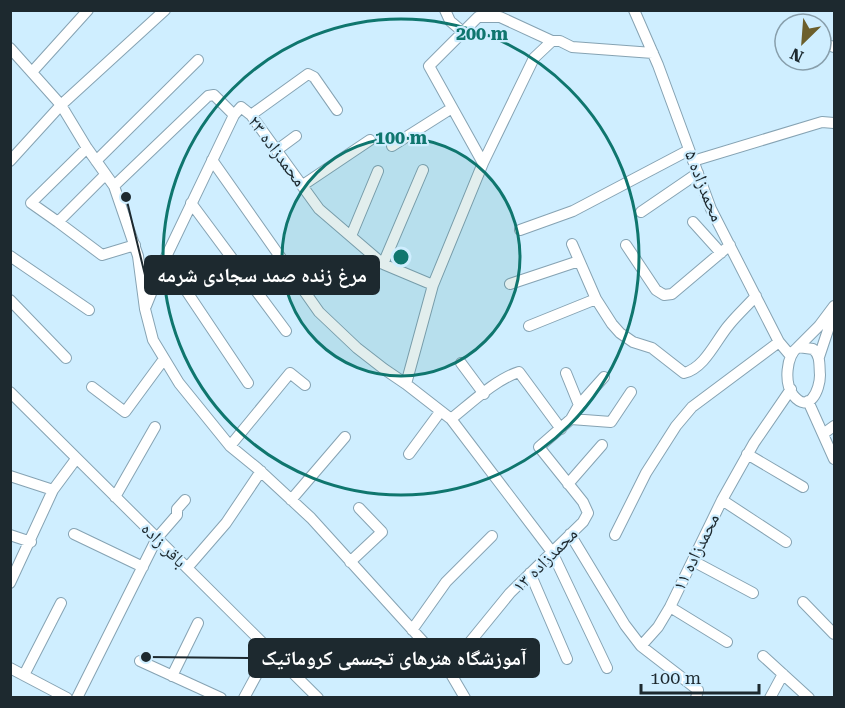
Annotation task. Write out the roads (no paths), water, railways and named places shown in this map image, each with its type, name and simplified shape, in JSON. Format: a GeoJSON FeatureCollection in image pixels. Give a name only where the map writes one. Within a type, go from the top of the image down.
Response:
{"type":"FeatureCollection","features":[{"type":"Feature","properties":{"kind":"street"},"geometry":{"type":"LineString","coordinates":[[32,72],[88,10]]}},
{"type":"Feature","properties":{"kind":"street"},"geometry":{"type":"LineString","coordinates":[[10,161],[61,105],[165,10]]}},
{"type":"Feature","properties":{"kind":"street"},"geometry":{"type":"LineString","coordinates":[[445,10],[450,21],[463,32]]}},
{"type":"Feature","properties":{"kind":"street","name":"محمدزاده ۵"},"geometry":{"type":"LineString","coordinates":[[634,10],[653,53],[711,209],[779,342],[794,351]]}},
{"type":"Feature","properties":{"kind":"street"},"geometry":{"type":"LineString","coordinates":[[483,163],[429,66],[478,17],[500,17],[552,41],[560,41],[572,47],[653,53]]}},
{"type":"Feature","properties":{"kind":"street"},"geometry":{"type":"LineString","coordinates":[[406,384],[433,285],[483,163],[534,58],[552,41]]}},
{"type":"Feature","properties":{"kind":"street"},"geometry":{"type":"LineString","coordinates":[[10,48],[61,105],[114,186],[138,256],[145,309],[153,340],[179,382],[230,446],[261,471],[311,518],[448,669],[465,698]]}},
{"type":"Feature","properties":{"kind":"street"},"geometry":{"type":"LineString","coordinates":[[96,161],[198,60]]}},
{"type":"Feature","properties":{"kind":"street"},"geometry":{"type":"LineString","coordinates":[[251,115],[308,74],[314,77],[337,110]]}},
{"type":"Feature","properties":{"kind":"street"},"geometry":{"type":"LineString","coordinates":[[114,186],[208,96],[214,95],[234,115]]}},
{"type":"Feature","properties":{"kind":"street","name":"محمدزاده ۲۳"},"geometry":{"type":"LineString","coordinates":[[145,309],[191,203],[234,115],[242,107],[251,115],[319,209],[383,264],[433,285]]}},
{"type":"Feature","properties":{"kind":"street"},"geometry":{"type":"LineString","coordinates":[[392,146],[452,108]]}},
{"type":"Feature","properties":{"kind":"street"},"geometry":{"type":"LineString","coordinates":[[519,230],[573,211],[691,155],[822,122],[834,123]]}},
{"type":"Feature","properties":{"kind":"street"},"geometry":{"type":"LineString","coordinates":[[277,150],[296,136]]}},
{"type":"Feature","properties":{"kind":"street"},"geometry":{"type":"LineString","coordinates":[[303,185],[370,140]]}},
{"type":"Feature","properties":{"kind":"street"},"geometry":{"type":"LineString","coordinates":[[87,148],[31,203],[102,255],[135,245]]}},
{"type":"Feature","properties":{"kind":"street"},"geometry":{"type":"LineString","coordinates":[[212,160],[319,312],[357,348],[451,419],[552,552],[607,668]]}},
{"type":"Feature","properties":{"kind":"street"},"geometry":{"type":"LineString","coordinates":[[383,264],[423,170]]}},
{"type":"Feature","properties":{"kind":"street"},"geometry":{"type":"LineString","coordinates":[[351,236],[378,171]]}},
{"type":"Feature","properties":{"kind":"street"},"geometry":{"type":"LineString","coordinates":[[641,212],[698,172]]}},
{"type":"Feature","properties":{"kind":"street"},"geometry":{"type":"LineString","coordinates":[[58,222],[105,175]]}},
{"type":"Feature","properties":{"kind":"street"},"geometry":{"type":"LineString","coordinates":[[191,203],[286,331]]}},
{"type":"Feature","properties":{"kind":"street"},"geometry":{"type":"LineString","coordinates":[[693,222],[721,253]]}},
{"type":"Feature","properties":{"kind":"street"},"geometry":{"type":"LineString","coordinates":[[572,244],[596,299],[612,324],[633,342],[652,348],[684,373],[690,372],[703,361],[729,325],[756,297]]}},
{"type":"Feature","properties":{"kind":"street"},"geometry":{"type":"LineString","coordinates":[[626,245],[656,290],[664,295],[672,294],[730,245]]}},
{"type":"Feature","properties":{"kind":"street"},"geometry":{"type":"LineString","coordinates":[[10,256],[89,310]]}},
{"type":"Feature","properties":{"kind":"street"},"geometry":{"type":"LineString","coordinates":[[165,259],[248,382]]}},
{"type":"Feature","properties":{"kind":"street"},"geometry":{"type":"LineString","coordinates":[[510,284],[579,261]]}},
{"type":"Feature","properties":{"kind":"street"},"geometry":{"type":"LineString","coordinates":[[529,326],[596,299]]}},
{"type":"Feature","properties":{"kind":"street"},"geometry":{"type":"LineString","coordinates":[[10,300],[66,358]]}},
{"type":"Feature","properties":{"kind":"street"},"geometry":{"type":"LineString","coordinates":[[834,308],[819,357],[819,391],[814,398],[803,401],[796,398],[790,389],[788,363],[794,351],[811,336],[834,308]]}},
{"type":"Feature","properties":{"kind":"street"},"geometry":{"type":"LineString","coordinates":[[615,534],[646,473],[676,426],[692,407],[779,342]]}},
{"type":"Feature","properties":{"kind":"street"},"geometry":{"type":"LineString","coordinates":[[794,351],[813,349],[819,357]]}},
{"type":"Feature","properties":{"kind":"street"},"geometry":{"type":"LineString","coordinates":[[92,387],[125,412],[164,359]]}},
{"type":"Feature","properties":{"kind":"street"},"geometry":{"type":"LineString","coordinates":[[461,363],[484,394]]}},
{"type":"Feature","properties":{"kind":"street"},"geometry":{"type":"LineString","coordinates":[[451,419],[512,374],[519,372],[561,429],[604,377]]}},
{"type":"Feature","properties":{"kind":"street"},"geometry":{"type":"LineString","coordinates":[[230,446],[290,373],[305,385]]}},
{"type":"Feature","properties":{"kind":"street"},"geometry":{"type":"LineString","coordinates":[[566,373],[579,405]]}},
{"type":"Feature","properties":{"kind":"street","name":"محمدزاده ۱۱"},"geometry":{"type":"LineString","coordinates":[[641,646],[658,627],[670,607],[747,454],[790,389]]}},
{"type":"Feature","properties":{"kind":"street","name":"باقر زاده"},"geometry":{"type":"LineString","coordinates":[[10,392],[318,697]]}},
{"type":"Feature","properties":{"kind":"street"},"geometry":{"type":"LineString","coordinates":[[571,419],[611,422],[631,392]]}},
{"type":"Feature","properties":{"kind":"street"},"geometry":{"type":"LineString","coordinates":[[808,401],[834,459]]}},
{"type":"Feature","properties":{"kind":"street"},"geometry":{"type":"LineString","coordinates":[[409,454],[440,412]]}},
{"type":"Feature","properties":{"kind":"street"},"geometry":{"type":"LineString","coordinates":[[115,497],[155,426]]}},
{"type":"Feature","properties":{"kind":"street"},"geometry":{"type":"LineString","coordinates":[[823,434],[834,426]]}},
{"type":"Feature","properties":{"kind":"street","name":"محمدزاده ۱۳"},"geometry":{"type":"LineString","coordinates":[[448,669],[510,593],[583,522],[588,513],[583,502],[539,447],[561,429]]}},
{"type":"Feature","properties":{"kind":"street"},"geometry":{"type":"LineString","coordinates":[[291,500],[345,437]]}},
{"type":"Feature","properties":{"kind":"street"},"geometry":{"type":"LineString","coordinates":[[568,484],[602,444]]}},
{"type":"Feature","properties":{"kind":"street"},"geometry":{"type":"LineString","coordinates":[[747,454],[803,487]]}},
{"type":"Feature","properties":{"kind":"street"},"geometry":{"type":"LineString","coordinates":[[10,583],[31,542],[53,490],[76,459]]}},
{"type":"Feature","properties":{"kind":"street"},"geometry":{"type":"LineString","coordinates":[[187,568],[226,523],[261,471]]}},
{"type":"Feature","properties":{"kind":"street"},"geometry":{"type":"LineString","coordinates":[[10,476],[53,490]]}},
{"type":"Feature","properties":{"kind":"street"},"geometry":{"type":"LineString","coordinates":[[77,698],[157,538],[177,515],[177,509],[185,500]]}},
{"type":"Feature","properties":{"kind":"street"},"geometry":{"type":"LineString","coordinates":[[722,500],[786,542]]}},
{"type":"Feature","properties":{"kind":"street"},"geometry":{"type":"LineString","coordinates":[[350,562],[382,532],[359,508]]}},
{"type":"Feature","properties":{"kind":"street"},"geometry":{"type":"LineString","coordinates":[[74,534],[143,567]]}},
{"type":"Feature","properties":{"kind":"street"},"geometry":{"type":"LineString","coordinates":[[570,534],[625,625],[641,646],[698,690],[696,698]]}},
{"type":"Feature","properties":{"kind":"street"},"geometry":{"type":"LineString","coordinates":[[10,535],[31,542]]}},
{"type":"Feature","properties":{"kind":"street"},"geometry":{"type":"LineString","coordinates":[[411,630],[446,582],[492,536]]}},
{"type":"Feature","properties":{"kind":"street"},"geometry":{"type":"LineString","coordinates":[[693,561],[753,593]]}},
{"type":"Feature","properties":{"kind":"street"},"geometry":{"type":"LineString","coordinates":[[530,573],[567,659]]}},
{"type":"Feature","properties":{"kind":"street"},"geometry":{"type":"LineString","coordinates":[[803,602],[834,634]]}},
{"type":"Feature","properties":{"kind":"street"},"geometry":{"type":"LineString","coordinates":[[24,675],[61,603]]}},
{"type":"Feature","properties":{"kind":"street"},"geometry":{"type":"LineString","coordinates":[[670,607],[727,642]]}},
{"type":"Feature","properties":{"kind":"street"},"geometry":{"type":"LineString","coordinates":[[172,676],[198,623]]}},
{"type":"Feature","properties":{"kind":"street"},"geometry":{"type":"LineString","coordinates":[[244,698],[270,650]]}},
{"type":"Feature","properties":{"kind":"street"},"geometry":{"type":"LineString","coordinates":[[763,656],[809,698]]}},
{"type":"Feature","properties":{"kind":"street"},"geometry":{"type":"LineString","coordinates":[[140,661],[221,698]]}},
{"type":"Feature","properties":{"kind":"street"},"geometry":{"type":"LineString","coordinates":[[10,668],[67,698]]}},
{"type":"Feature","properties":{"kind":"street"},"geometry":{"type":"LineString","coordinates":[[770,698],[783,674]]}},
{"type":"Feature","properties":{"kind":"place","name":"مرغ زنده صمد سجادی شرمه"},"geometry":{"type":"Point","coordinates":[126,197]}},
{"type":"Feature","properties":{"kind":"place","name":"آموزشگاه هنرهای تجسمی کروماتیک"},"geometry":{"type":"Point","coordinates":[146,657]}}]}
